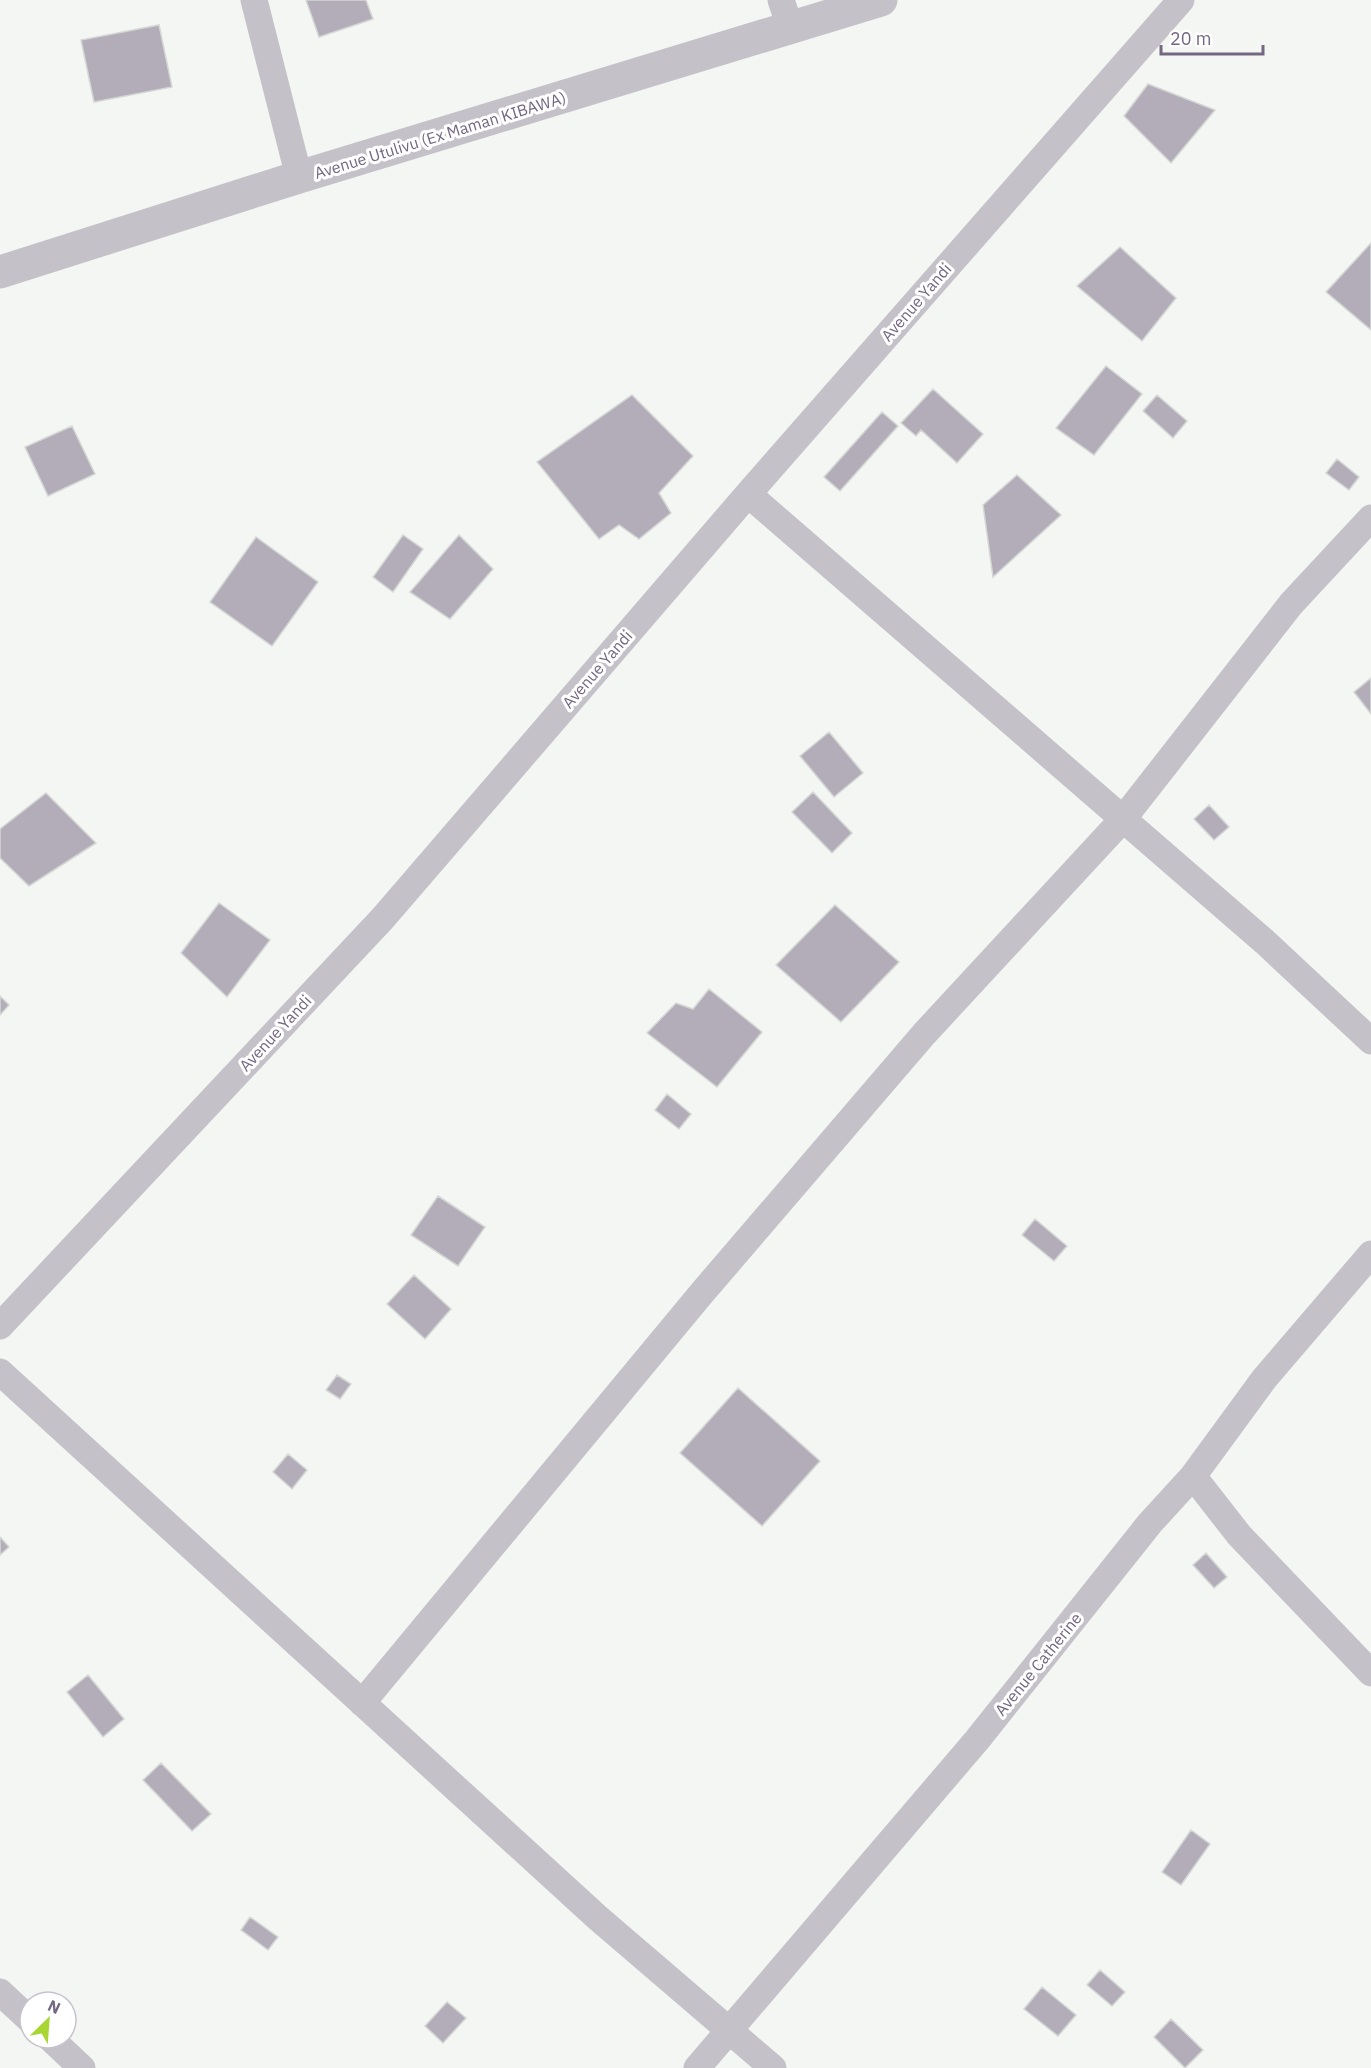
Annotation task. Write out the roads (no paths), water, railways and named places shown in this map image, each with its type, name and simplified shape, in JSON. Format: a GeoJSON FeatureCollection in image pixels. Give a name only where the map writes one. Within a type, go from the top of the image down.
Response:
{"type":"FeatureCollection","features":[{"type":"Feature","properties":{"kind":"street"},"geometry":{"type":"LineString","coordinates":[[254,0],[300,177]]}},
{"type":"Feature","properties":{"kind":"street","name":"Avenue Utulivu (Ex Maman KIBAWA)"},"geometry":{"type":"LineString","coordinates":[[0,272],[300,177],[589,91],[785,14],[881,0]]}},
{"type":"Feature","properties":{"kind":"street","name":"Avenue Yandi"},"geometry":{"type":"LineString","coordinates":[[0,1326],[383,918],[748,494],[1181,0]]}},
{"type":"Feature","properties":{"kind":"street"},"geometry":{"type":"LineString","coordinates":[[748,494],[1265,942],[1371,1041]]}},
{"type":"Feature","properties":{"kind":"street"},"geometry":{"type":"LineString","coordinates":[[362,1703],[693,1303],[924,1034],[1123,819],[1292,604],[1371,518]]}},
{"type":"Feature","properties":{"kind":"street","name":"Avenue Catherine"},"geometry":{"type":"LineString","coordinates":[[697,2068],[977,1740],[1150,1523],[1193,1476],[1264,1379],[1371,1254]]}},
{"type":"Feature","properties":{"kind":"street"},"geometry":{"type":"LineString","coordinates":[[0,1372],[598,1918],[773,2068]]}},
{"type":"Feature","properties":{"kind":"street"},"geometry":{"type":"LineString","coordinates":[[1193,1476],[1239,1535],[1371,1673]]}},
{"type":"Feature","properties":{"kind":"street"},"geometry":{"type":"LineString","coordinates":[[0,1992],[18,2009]]}},
{"type":"Feature","properties":{"kind":"street"},"geometry":{"type":"LineString","coordinates":[[63,2050],[82,2068]]}}]}
